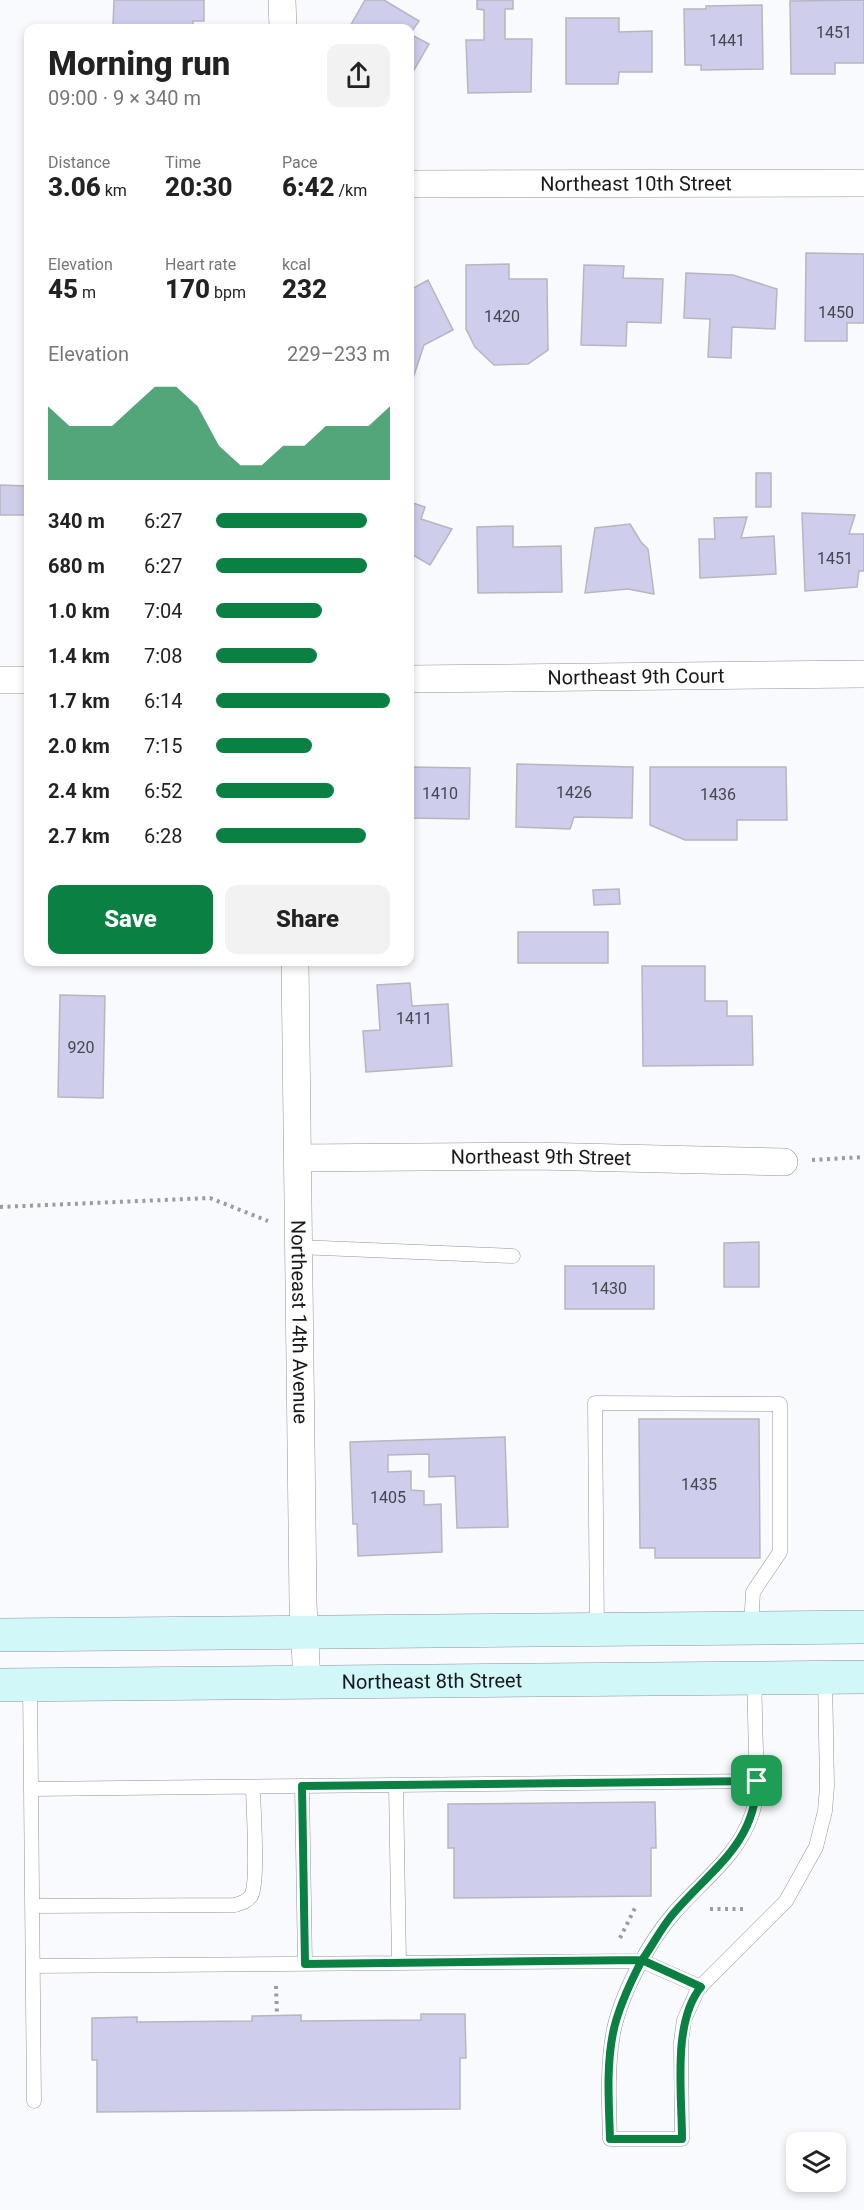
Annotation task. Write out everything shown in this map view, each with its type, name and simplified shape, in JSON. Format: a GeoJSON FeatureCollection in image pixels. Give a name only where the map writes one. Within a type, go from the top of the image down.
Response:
{"type":"FeatureCollection","features":[{"type":"Feature","properties":{"kind":"main road"},"geometry":{"type":"LineString","coordinates":[[824,1627],[825,1677]]}},
{"type":"Feature","properties":{"kind":"main road"},"geometry":{"type":"LineString","coordinates":[[0,1635],[864,1627]]}},
{"type":"Feature","properties":{"kind":"main road"},"geometry":{"type":"LineString","coordinates":[[751,1628],[754,1677]]}},
{"type":"Feature","properties":{"kind":"main road","name":"Northeast 8th Street"},"geometry":{"type":"LineString","coordinates":[[15,1685],[864,1677]]}},
{"type":"Feature","properties":{"kind":"street"},"geometry":{"type":"LineString","coordinates":[[282,0],[282,24]]}},
{"type":"Feature","properties":{"kind":"street","name":"Northeast 10th Street"},"geometry":{"type":"LineString","coordinates":[[414,184],[864,183]]}},
{"type":"Feature","properties":{"kind":"street","name":"Northeast 9th Court"},"geometry":{"type":"LineString","coordinates":[[414,679],[864,674]]}},
{"type":"Feature","properties":{"kind":"street"},"geometry":{"type":"LineString","coordinates":[[0,680],[24,680]]}},
{"type":"Feature","properties":{"kind":"street","name":"Northeast 14th Avenue"},"geometry":{"type":"LineString","coordinates":[[295,966],[303,1632],[307,1683]]}},
{"type":"Feature","properties":{"kind":"street","name":"Northeast 9th Street"},"geometry":{"type":"LineString","coordinates":[[297,1158],[537,1156],[784,1162]]}},
{"type":"Feature","properties":{"kind":"lane"},"geometry":{"type":"LineString","coordinates":[[298,1240],[513,1256]]}},
{"type":"Feature","properties":{"kind":"lane"},"geometry":{"type":"LineString","coordinates":[[597,1629],[595,1403],[780,1404],[780,1552],[753,1592],[751,1628]]}},
{"type":"Feature","properties":{"kind":"lane"},"geometry":{"type":"LineString","coordinates":[[754,1677],[757,1781],[752,1814],[736,1847],[673,1914],[642,1960],[620,2009],[613,2033],[610,2062],[610,2139],[682,2139],[682,2030],[687,2010],[701,1987],[786,1902],[816,1847],[825,1811],[827,1786],[825,1677]]}},
{"type":"Feature","properties":{"kind":"lane"},"geometry":{"type":"LineString","coordinates":[[15,1685],[31,1789],[34,2101]]}},
{"type":"Feature","properties":{"kind":"lane"},"geometry":{"type":"LineString","coordinates":[[31,1789],[757,1781]]}},
{"type":"Feature","properties":{"kind":"lane"},"geometry":{"type":"LineString","coordinates":[[396,1785],[399,1963]]}},
{"type":"Feature","properties":{"kind":"lane"},"geometry":{"type":"LineString","coordinates":[[302,1786],[305,1964]]}},
{"type":"Feature","properties":{"kind":"lane"},"geometry":{"type":"LineString","coordinates":[[32,1906],[235,1905],[244,1902],[250,1897],[254,1881],[253,1787]]}},
{"type":"Feature","properties":{"kind":"lane"},"geometry":{"type":"LineString","coordinates":[[33,1966],[642,1960],[701,1987]]}},
{"type":"Feature","properties":{"kind":"path"},"geometry":{"type":"LineString","coordinates":[[784,1162],[864,1157]]}},
{"type":"Feature","properties":{"kind":"path"},"geometry":{"type":"LineString","coordinates":[[0,1207],[210,1198],[298,1240]]}},
{"type":"Feature","properties":{"kind":"path"},"geometry":{"type":"LineString","coordinates":[[618,1942],[635,1908]]}},
{"type":"Feature","properties":{"kind":"path"},"geometry":{"type":"LineString","coordinates":[[703,1908],[751,1909]]}},
{"type":"Feature","properties":{"kind":"path"},"geometry":{"type":"LineString","coordinates":[[276,1982],[277,2015]]}},
{"type":"Feature","properties":{"kind":"building"},"geometry":{"type":"Polygon","coordinates":[[[114,0],[204,0],[204,21],[193,21],[193,24],[113,24],[114,0]]]}},
{"type":"Feature","properties":{"kind":"building"},"geometry":{"type":"Polygon","coordinates":[[[365,0],[384,0],[419,21],[414,28],[414,24],[351,24],[365,0]]]}},
{"type":"Feature","properties":{"kind":"building"},"geometry":{"type":"Polygon","coordinates":[[[477,0],[513,0],[513,9],[505,9],[505,39],[532,39],[531,92],[468,93],[466,40],[484,40],[484,10],[477,9],[477,0]]]}},
{"type":"Feature","properties":{"kind":"building"},"geometry":{"type":"Polygon","coordinates":[[[864,0],[864,63],[835,63],[835,74],[791,74],[790,1],[864,0]]]}},
{"type":"Feature","properties":{"kind":"building"},"geometry":{"type":"Polygon","coordinates":[[[762,5],[763,69],[701,70],[701,65],[685,65],[684,9],[706,9],[706,6],[762,5]]]}},
{"type":"Feature","properties":{"kind":"building"},"geometry":{"type":"Polygon","coordinates":[[[566,18],[619,18],[619,32],[652,31],[652,72],[619,72],[618,84],[566,84],[566,18]]]}},
{"type":"Feature","properties":{"kind":"building"},"geometry":{"type":"Polygon","coordinates":[[[414,36],[429,44],[414,70],[414,36]]]}},
{"type":"Feature","properties":{"kind":"building"},"geometry":{"type":"Polygon","coordinates":[[[806,253],[864,254],[864,323],[847,323],[847,341],[805,341],[806,253]]]}},
{"type":"Feature","properties":{"kind":"building"},"geometry":{"type":"Polygon","coordinates":[[[509,264],[509,279],[547,279],[548,350],[528,364],[494,365],[475,347],[466,329],[466,265],[509,264]]]}},
{"type":"Feature","properties":{"kind":"building"},"geometry":{"type":"Polygon","coordinates":[[[584,265],[624,266],[623,278],[663,279],[661,323],[627,322],[626,346],[581,345],[584,265]]]}},
{"type":"Feature","properties":{"kind":"building"},"geometry":{"type":"Polygon","coordinates":[[[686,273],[733,275],[777,289],[775,329],[732,327],[731,358],[708,357],[710,319],[684,318],[686,273]]]}},
{"type":"Feature","properties":{"kind":"building"},"geometry":{"type":"Polygon","coordinates":[[[428,280],[453,330],[424,345],[414,375],[414,288],[428,280]]]}},
{"type":"Feature","properties":{"kind":"building"},"geometry":{"type":"Polygon","coordinates":[[[756,473],[771,473],[771,507],[756,507],[756,473]]]}},
{"type":"Feature","properties":{"kind":"building"},"geometry":{"type":"Polygon","coordinates":[[[0,485],[24,486],[24,515],[0,515],[0,485]]]}},
{"type":"Feature","properties":{"kind":"building"},"geometry":{"type":"Polygon","coordinates":[[[414,503],[425,507],[421,519],[452,529],[430,565],[414,556],[414,503]]]}},
{"type":"Feature","properties":{"kind":"building"},"geometry":{"type":"Polygon","coordinates":[[[802,513],[855,515],[849,534],[864,534],[864,571],[859,571],[857,587],[805,591],[802,513]]]}},
{"type":"Feature","properties":{"kind":"building"},"geometry":{"type":"Polygon","coordinates":[[[747,517],[741,538],[774,536],[776,574],[700,578],[699,539],[715,539],[714,518],[747,517]]]}},
{"type":"Feature","properties":{"kind":"building"},"geometry":{"type":"Polygon","coordinates":[[[630,524],[648,549],[654,594],[628,589],[585,593],[595,528],[630,524]]]}},
{"type":"Feature","properties":{"kind":"building"},"geometry":{"type":"Polygon","coordinates":[[[513,526],[513,547],[561,546],[562,592],[478,593],[477,527],[513,526]]]}},
{"type":"Feature","properties":{"kind":"building"},"geometry":{"type":"Polygon","coordinates":[[[517,764],[633,767],[632,818],[574,817],[570,829],[516,827],[517,764]]]}},
{"type":"Feature","properties":{"kind":"building"},"geometry":{"type":"Polygon","coordinates":[[[414,767],[470,768],[469,819],[414,818],[414,767]]]}},
{"type":"Feature","properties":{"kind":"building"},"geometry":{"type":"Polygon","coordinates":[[[650,767],[786,767],[787,820],[737,820],[737,840],[685,840],[650,825],[650,767]]]}},
{"type":"Feature","properties":{"kind":"building"},"geometry":{"type":"Polygon","coordinates":[[[619,889],[620,904],[594,905],[593,890],[619,889]]]}},
{"type":"Feature","properties":{"kind":"building"},"geometry":{"type":"Polygon","coordinates":[[[518,932],[608,932],[608,963],[518,963],[518,932]]]}},
{"type":"Feature","properties":{"kind":"building"},"geometry":{"type":"Polygon","coordinates":[[[642,966],[705,966],[705,1001],[727,1001],[727,1016],[752,1016],[753,1065],[643,1066],[642,966]]]}},
{"type":"Feature","properties":{"kind":"building"},"geometry":{"type":"Polygon","coordinates":[[[410,983],[412,1006],[448,1004],[452,1066],[366,1072],[363,1031],[380,1030],[377,985],[410,983]]]}},
{"type":"Feature","properties":{"kind":"building"},"geometry":{"type":"Polygon","coordinates":[[[60,995],[105,996],[103,1098],[58,1097],[60,995]]]}},
{"type":"Feature","properties":{"kind":"building"},"geometry":{"type":"Polygon","coordinates":[[[759,1242],[759,1287],[724,1287],[724,1243],[759,1242]]]}},
{"type":"Feature","properties":{"kind":"building"},"geometry":{"type":"Polygon","coordinates":[[[565,1266],[654,1266],[654,1309],[565,1309],[565,1266]]]}},
{"type":"Feature","properties":{"kind":"building"},"geometry":{"type":"Polygon","coordinates":[[[639,1419],[759,1419],[760,1558],[655,1558],[655,1548],[640,1548],[639,1419]]]}},
{"type":"Feature","properties":{"kind":"building"},"geometry":{"type":"Polygon","coordinates":[[[505,1437],[508,1527],[457,1528],[455,1476],[429,1477],[429,1454],[388,1455],[388,1472],[411,1471],[411,1490],[424,1491],[424,1505],[441,1504],[442,1552],[358,1556],[357,1524],[353,1524],[350,1442],[505,1437]]]}},
{"type":"Feature","properties":{"kind":"building"},"geometry":{"type":"Polygon","coordinates":[[[655,1802],[656,1848],[651,1848],[651,1896],[454,1898],[454,1848],[448,1848],[448,1804],[655,1802]]]}},
{"type":"Feature","properties":{"kind":"building"},"geometry":{"type":"Polygon","coordinates":[[[421,2014],[465,2014],[466,2058],[460,2058],[460,2109],[97,2112],[97,2060],[92,2060],[92,2018],[137,2017],[137,2022],[252,2021],[252,2016],[301,2015],[301,2021],[421,2020],[421,2014]]]}},
{"type":"Feature","properties":{"kind":"route"},"geometry":{"type":"LineString","coordinates":[[757,1781],[302,1786],[305,1964],[642,1960],[620,2009],[613,2033],[609,2090],[610,2139],[682,2139],[682,2030],[687,2010],[701,1987],[642,1960],[673,1914],[736,1847],[752,1814],[757,1781]]}}]}
